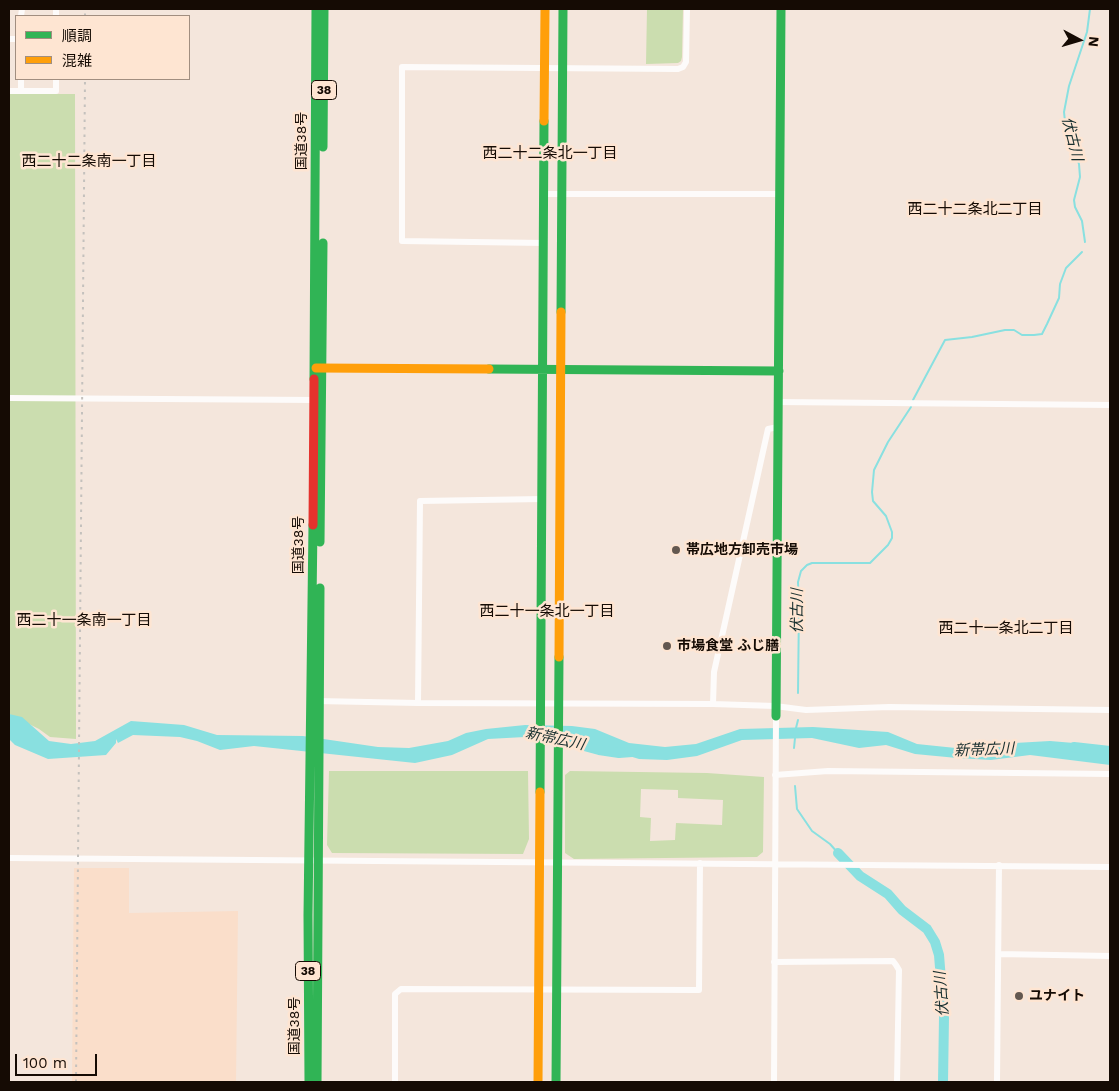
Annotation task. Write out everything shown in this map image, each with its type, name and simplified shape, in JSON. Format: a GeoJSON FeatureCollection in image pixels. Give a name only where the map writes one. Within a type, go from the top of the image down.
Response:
{"type":"FeatureCollection","features":[{"type":"Feature","properties":{"kind":"main road","name":"国道38号"},"geometry":{"type":"LineString","coordinates":[[309,1082],[314,860],[318,400],[316,9]]}},
{"type":"Feature","properties":{"kind":"main road","name":"国道38号"},"geometry":{"type":"LineString","coordinates":[[318,368],[324,9]]}},
{"type":"Feature","properties":{"kind":"main road"},"geometry":{"type":"LineString","coordinates":[[538,1082],[546,9]]}},
{"type":"Feature","properties":{"kind":"main road"},"geometry":{"type":"LineString","coordinates":[[556,1082],[563,9]]}},
{"type":"Feature","properties":{"kind":"main road"},"geometry":{"type":"LineString","coordinates":[[775,711],[781,9]]}},
{"type":"Feature","properties":{"kind":"main road"},"geometry":{"type":"LineString","coordinates":[[318,368],[778,371]]}},
{"type":"Feature","properties":{"kind":"main road","name":"国道38号"},"geometry":{"type":"LineString","coordinates":[[314,860],[317,1082]]}},
{"type":"Feature","properties":{"kind":"street"},"geometry":{"type":"LineString","coordinates":[[544,242],[402,241],[402,67],[678,69],[686,62],[687,9]]}},
{"type":"Feature","properties":{"kind":"street"},"geometry":{"type":"LineString","coordinates":[[21,80],[21,92]]}},
{"type":"Feature","properties":{"kind":"street"},"geometry":{"type":"LineString","coordinates":[[9,91],[56,92],[56,80]]}},
{"type":"Feature","properties":{"kind":"street"},"geometry":{"type":"LineString","coordinates":[[544,194],[780,194]]}},
{"type":"Feature","properties":{"kind":"street"},"geometry":{"type":"LineString","coordinates":[[9,398],[318,400]]}},
{"type":"Feature","properties":{"kind":"street"},"geometry":{"type":"LineString","coordinates":[[778,402],[1110,405]]}},
{"type":"Feature","properties":{"kind":"street"},"geometry":{"type":"LineString","coordinates":[[712,704],[714,672],[768,430],[778,427]]}},
{"type":"Feature","properties":{"kind":"street"},"geometry":{"type":"LineString","coordinates":[[418,703],[420,501],[542,500]]}},
{"type":"Feature","properties":{"kind":"street"},"geometry":{"type":"LineString","coordinates":[[315,701],[540,708],[559,703],[712,704],[775,711],[889,707],[1110,710]]}},
{"type":"Feature","properties":{"kind":"street"},"geometry":{"type":"LineString","coordinates":[[774,1082],[775,711]]}},
{"type":"Feature","properties":{"kind":"street"},"geometry":{"type":"LineString","coordinates":[[775,776],[828,771],[1110,774]]}},
{"type":"Feature","properties":{"kind":"street"},"geometry":{"type":"LineString","coordinates":[[9,858],[1110,866]]}},
{"type":"Feature","properties":{"kind":"street"},"geometry":{"type":"LineString","coordinates":[[395,1082],[395,994],[401,989],[699,990],[700,863]]}},
{"type":"Feature","properties":{"kind":"street"},"geometry":{"type":"LineString","coordinates":[[997,1082],[999,866]]}},
{"type":"Feature","properties":{"kind":"street"},"geometry":{"type":"LineString","coordinates":[[998,954],[1110,956]]}},
{"type":"Feature","properties":{"kind":"street"},"geometry":{"type":"LineString","coordinates":[[774,962],[893,961],[898,970],[897,1082]]}},
{"type":"Feature","properties":{"kind":"shaded area"},"geometry":{"type":"Polygon","coordinates":[[[74,868],[129,868],[129,913],[238,911],[236,1082],[72,1082],[74,868]]]}},
{"type":"Feature","properties":{"kind":"green space"},"geometry":{"type":"Polygon","coordinates":[[[647,9],[683,9],[682,57],[678,63],[646,64],[647,9]]]}},
{"type":"Feature","properties":{"kind":"green space"},"geometry":{"type":"Polygon","coordinates":[[[9,94],[75,94],[76,739],[50,737],[39,729],[9,714],[9,94]]]}},
{"type":"Feature","properties":{"kind":"green space"},"geometry":{"type":"Polygon","coordinates":[[[329,771],[528,771],[529,839],[523,854],[332,853],[327,845],[329,771]]]}},
{"type":"Feature","properties":{"kind":"green space"},"geometry":{"type":"Polygon","coordinates":[[[570,771],[707,773],[764,777],[763,852],[757,857],[574,859],[565,853],[565,775],[570,771]],[[641,789],[640,817],[651,818],[650,841],[675,840],[676,823],[722,825],[723,800],[678,798],[678,790],[641,789]]]}},
{"type":"Feature","properties":{"kind":"water"},"geometry":{"type":"Polygon","coordinates":[[[9,714],[22,717],[49,741],[71,744],[95,741],[131,721],[184,725],[217,735],[303,736],[378,747],[409,748],[448,741],[466,733],[486,729],[525,725],[572,726],[595,729],[629,743],[665,747],[696,744],[740,729],[813,727],[888,732],[917,744],[975,750],[997,744],[1050,741],[1074,743],[1104,754],[1110,754],[1110,765],[1030,755],[991,760],[957,758],[915,754],[886,745],[859,748],[812,738],[742,740],[697,756],[667,760],[639,759],[576,740],[525,737],[488,739],[452,755],[415,763],[254,746],[220,750],[180,737],[133,735],[118,743],[116,739],[116,743],[106,755],[48,759],[15,745],[9,739],[9,714]]]}},
{"type":"Feature","properties":{"kind":"waterway","name":"伏古川"},"geometry":{"type":"LineString","coordinates":[[1085,242],[1082,221],[1075,207],[1074,200],[1080,177],[1079,164],[1066,131],[1064,112],[1069,86],[1087,32],[1090,9]]}},
{"type":"Feature","properties":{"kind":"waterway","name":"伏古川"},"geometry":{"type":"LineString","coordinates":[[913,400],[945,340],[1005,330],[1014,330],[1022,335],[1042,334],[1059,298],[1060,284],[1066,268],[1082,252]]}},
{"type":"Feature","properties":{"kind":"waterway","name":"伏古川"},"geometry":{"type":"LineString","coordinates":[[798,693],[798,582],[801,571],[812,563],[870,563],[888,545],[892,538],[892,532],[886,516],[873,501],[874,470],[888,442],[911,407]]}},
{"type":"Feature","properties":{"kind":"waterway","name":"伏古川"},"geometry":{"type":"LineString","coordinates":[[796,728],[798,720]]}},
{"type":"Feature","properties":{"kind":"waterway","name":"新帯広川"},"geometry":{"type":"LineString","coordinates":[[551,737],[599,750],[619,753],[632,752]]}},
{"type":"Feature","properties":{"kind":"waterway","name":"伏古川"},"geometry":{"type":"LineString","coordinates":[[794,748],[795,738]]}},
{"type":"Feature","properties":{"kind":"waterway","name":"新帯広川"},"geometry":{"type":"LineString","coordinates":[[1074,747],[1110,751]]}},
{"type":"Feature","properties":{"kind":"waterway","name":"伏古川"},"geometry":{"type":"LineString","coordinates":[[795,786],[797,809],[812,831],[830,844],[838,853]]}},
{"type":"Feature","properties":{"kind":"waterway","name":"伏古川"},"geometry":{"type":"LineString","coordinates":[[838,853],[860,876],[888,894],[902,910],[927,929],[935,942],[939,955],[944,1017],[943,1082]]}},
{"type":"Feature","properties":{"kind":"railway"},"geometry":{"type":"LineString","coordinates":[[85,9],[85,15]]}},
{"type":"Feature","properties":{"kind":"railway"},"geometry":{"type":"LineString","coordinates":[[76,1082],[85,80]]}},
{"type":"Feature","properties":{"kind":"traffic: fast"},"geometry":{"type":"LineString","coordinates":[[314,379],[316,9]]}},
{"type":"Feature","properties":{"kind":"traffic: fast"},"geometry":{"type":"LineString","coordinates":[[323,147],[324,9]]}},
{"type":"Feature","properties":{"kind":"traffic: fast"},"geometry":{"type":"LineString","coordinates":[[561,312],[563,9]]}},
{"type":"Feature","properties":{"kind":"traffic: fast"},"geometry":{"type":"LineString","coordinates":[[776,716],[781,9]]}},
{"type":"Feature","properties":{"kind":"traffic: fast"},"geometry":{"type":"LineString","coordinates":[[540,792],[544,121]]}},
{"type":"Feature","properties":{"kind":"traffic: fast"},"geometry":{"type":"LineString","coordinates":[[320,542],[323,243]]}},
{"type":"Feature","properties":{"kind":"traffic: fast"},"geometry":{"type":"LineString","coordinates":[[489,369],[779,371]]}},
{"type":"Feature","properties":{"kind":"traffic: fast"},"geometry":{"type":"LineString","coordinates":[[309,1082],[308,915],[313,525]]}},
{"type":"Feature","properties":{"kind":"traffic: fast"},"geometry":{"type":"LineString","coordinates":[[317,1082],[320,588]]}},
{"type":"Feature","properties":{"kind":"traffic: fast"},"geometry":{"type":"LineString","coordinates":[[556,1082],[559,657]]}},
{"type":"Feature","properties":{"kind":"traffic: slow"},"geometry":{"type":"LineString","coordinates":[[544,121],[545,9]]}},
{"type":"Feature","properties":{"kind":"traffic: slow"},"geometry":{"type":"LineString","coordinates":[[559,657],[561,312]]}},
{"type":"Feature","properties":{"kind":"traffic: slow"},"geometry":{"type":"LineString","coordinates":[[316,368],[489,369]]}},
{"type":"Feature","properties":{"kind":"traffic: slow"},"geometry":{"type":"LineString","coordinates":[[538,1082],[540,792]]}},
{"type":"Feature","properties":{"kind":"traffic: jam"},"geometry":{"type":"LineString","coordinates":[[313,525],[314,379]]}},
{"type":"Feature","properties":{"kind":"place","name":"帯広地方卸売市場"},"geometry":{"type":"Point","coordinates":[676,550]}},
{"type":"Feature","properties":{"kind":"place","name":"市場食堂 ふじ膳"},"geometry":{"type":"Point","coordinates":[667,646]}},
{"type":"Feature","properties":{"kind":"place","name":"ユナイト"},"geometry":{"type":"Point","coordinates":[1019,996]}},
{"type":"Feature","properties":{"kind":"district","name":"西二十二条北一丁目"},"geometry":{"type":"Point","coordinates":[550,154]}},
{"type":"Feature","properties":{"kind":"district","name":"西二十二条南一丁目"},"geometry":{"type":"Point","coordinates":[89,162]}},
{"type":"Feature","properties":{"kind":"district","name":"西二十二条北二丁目"},"geometry":{"type":"Point","coordinates":[975,210]}},
{"type":"Feature","properties":{"kind":"district","name":"西二十一条北一丁目"},"geometry":{"type":"Point","coordinates":[547,612]}},
{"type":"Feature","properties":{"kind":"district","name":"西二十一条南一丁目"},"geometry":{"type":"Point","coordinates":[84,621]}},
{"type":"Feature","properties":{"kind":"district","name":"西二十一条北二丁目"},"geometry":{"type":"Point","coordinates":[1006,629]}}]}
